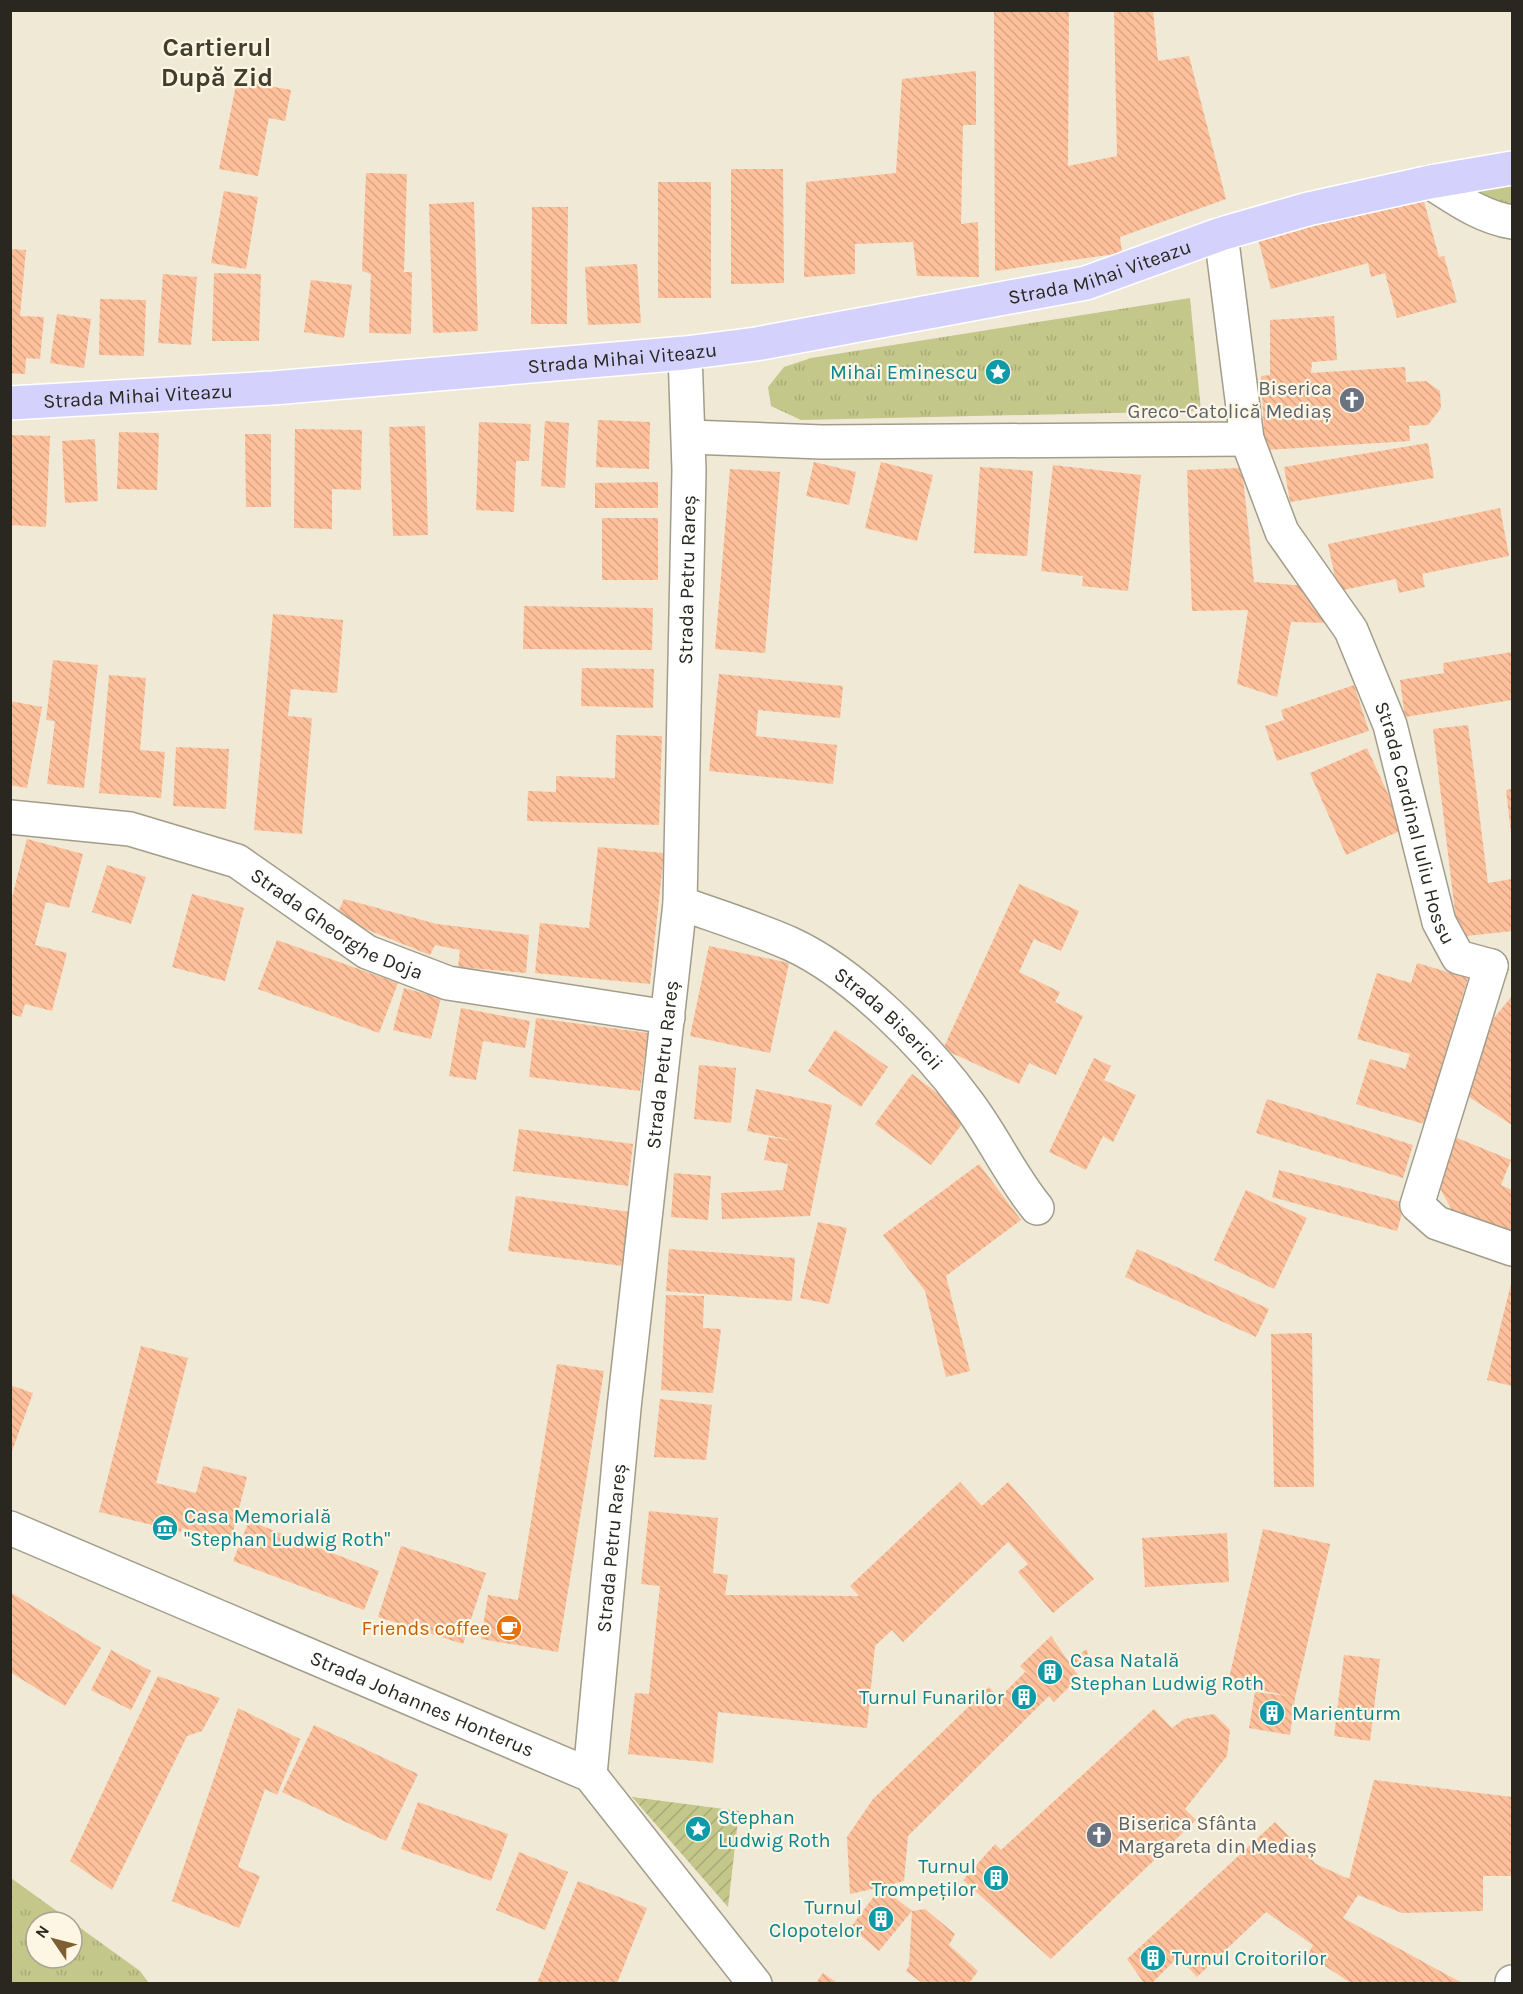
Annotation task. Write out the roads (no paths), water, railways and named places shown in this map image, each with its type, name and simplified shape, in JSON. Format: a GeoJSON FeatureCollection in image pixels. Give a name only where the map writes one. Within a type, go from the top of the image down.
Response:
{"type":"FeatureCollection","features":[{"type":"Feature","properties":{"kind":"main road","name":"Strada Mihai Viteazu"},"geometry":{"type":"LineString","coordinates":[[10,403],[273,388],[685,353],[822,333],[1086,283],[1221,234],[1308,208],[1430,182],[1512,168]]}},
{"type":"Feature","properties":{"kind":"street"},"geometry":{"type":"LineString","coordinates":[[1430,182],[1470,208],[1494,219],[1512,222]]}},
{"type":"Feature","properties":{"kind":"street"},"geometry":{"type":"LineString","coordinates":[[689,437],[822,442],[1247,439],[1221,234]]}},
{"type":"Feature","properties":{"kind":"street","name":"Strada Petru Rareș"},"geometry":{"type":"LineString","coordinates":[[590,1775],[624,1408],[680,903],[689,437],[685,353]]}},
{"type":"Feature","properties":{"kind":"street","name":"Strada Cardinal Iuliu Hossu"},"geometry":{"type":"LineString","coordinates":[[1247,439],[1282,532],[1351,630],[1390,726],[1439,922],[1458,957],[1502,963],[1417,1205],[1437,1223],[1512,1249]]}},
{"type":"Feature","properties":{"kind":"street","name":"Strada Gheorghe Doja"},"geometry":{"type":"LineString","coordinates":[[10,816],[130,829],[237,861],[308,913],[367,952],[448,983],[668,1017]]}},
{"type":"Feature","properties":{"kind":"street","name":"Strada Bisericii"},"geometry":{"type":"LineString","coordinates":[[680,903],[792,945],[855,984],[923,1049],[968,1102],[1017,1184],[1037,1208]]}},
{"type":"Feature","properties":{"kind":"street","name":"Strada Johannes Honterus"},"geometry":{"type":"LineString","coordinates":[[10,1528],[590,1775],[755,1983]]}},
{"type":"Feature","properties":{"kind":"place","name":"Mihai Eminescu"},"geometry":{"type":"Point","coordinates":[998,372]}},
{"type":"Feature","properties":{"kind":"place","name":"Biserica Greco-Catolică Mediaș"},"geometry":{"type":"Point","coordinates":[1352,400]}},
{"type":"Feature","properties":{"kind":"place","name":"Casa Memorială \"Stephan Ludwig Roth\""},"geometry":{"type":"Point","coordinates":[165,1528]}},
{"type":"Feature","properties":{"kind":"place","name":"Friends coffee"},"geometry":{"type":"Point","coordinates":[509,1628]}},
{"type":"Feature","properties":{"kind":"place","name":"Casa Natală Stephan Ludwig Roth"},"geometry":{"type":"Point","coordinates":[1050,1672]}},
{"type":"Feature","properties":{"kind":"place","name":"Turnul Funarilor"},"geometry":{"type":"Point","coordinates":[1024,1697]}},
{"type":"Feature","properties":{"kind":"place","name":"Marienturm"},"geometry":{"type":"Point","coordinates":[1272,1713]}},
{"type":"Feature","properties":{"kind":"place","name":"Stephan Ludwig Roth"},"geometry":{"type":"Point","coordinates":[698,1829]}},
{"type":"Feature","properties":{"kind":"place","name":"Biserica Sfânta Margareta din Mediaș"},"geometry":{"type":"Point","coordinates":[1099,1835]}},
{"type":"Feature","properties":{"kind":"place","name":"Turnul Trompeților"},"geometry":{"type":"Point","coordinates":[996,1878]}},
{"type":"Feature","properties":{"kind":"place","name":"Turnul Clopotelor"},"geometry":{"type":"Point","coordinates":[881,1919]}},
{"type":"Feature","properties":{"kind":"place","name":"Turnul Croitorilor"},"geometry":{"type":"Point","coordinates":[1153,1958]}},
{"type":"Feature","properties":{"kind":"district","name":"Cartierul După Zid"},"geometry":{"type":"Point","coordinates":[217,62]}}]}
